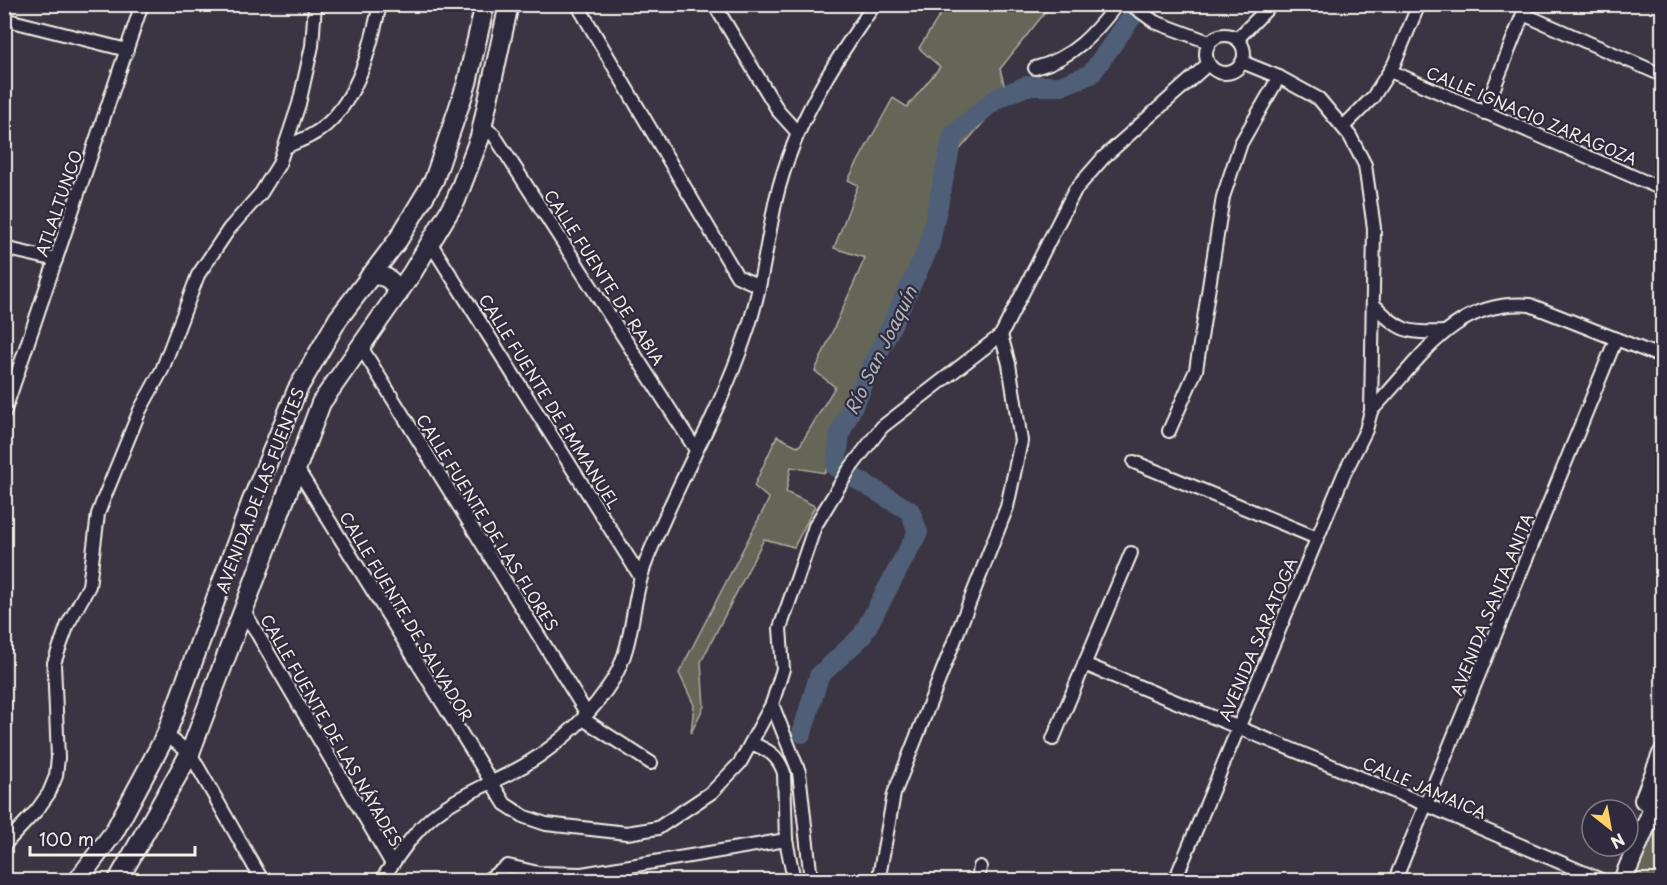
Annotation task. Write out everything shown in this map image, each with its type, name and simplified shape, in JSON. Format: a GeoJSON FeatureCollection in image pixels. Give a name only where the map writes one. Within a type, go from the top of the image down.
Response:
{"type":"FeatureCollection","features":[{"type":"Feature","properties":{"kind":"main road","name":"AVENIDA DE LAS FUENTES"},"geometry":{"type":"LineString","coordinates":[[78,880],[114,832],[166,735],[285,416],[323,343],[384,259],[434,180],[467,82],[485,4]]}},
{"type":"Feature","properties":{"kind":"main road","name":"AVENIDA DE LAS FUENTES"},"geometry":{"type":"LineString","coordinates":[[118,880],[190,753],[321,403],[412,273],[456,200],[483,126],[509,4]]}},
{"type":"Feature","properties":{"kind":"main road"},"geometry":{"type":"LineString","coordinates":[[384,259],[391,271],[397,275],[412,273]]}},
{"type":"Feature","properties":{"kind":"main road"},"geometry":{"type":"LineString","coordinates":[[370,276],[386,277],[392,281],[398,294]]}},
{"type":"Feature","properties":{"kind":"main road"},"geometry":{"type":"LineString","coordinates":[[1640,810],[1662,754]]}},
{"type":"Feature","properties":{"kind":"main road"},"geometry":{"type":"LineString","coordinates":[[1623,880],[1662,787]]}},
{"type":"Feature","properties":{"kind":"main road"},"geometry":{"type":"LineString","coordinates":[[1605,880],[1619,858]]}},
{"type":"Feature","properties":{"kind":"street","name":"ATLALTUNCO"},"geometry":{"type":"LineString","coordinates":[[4,413],[142,4]]}},
{"type":"Feature","properties":{"kind":"street"},"geometry":{"type":"LineString","coordinates":[[4,845],[37,810],[49,793],[56,776],[58,758],[54,663],[68,624],[89,586],[98,514],[140,410],[162,370],[198,275],[229,229],[272,178],[285,147],[312,46],[315,4]]}},
{"type":"Feature","properties":{"kind":"street"},"geometry":{"type":"LineString","coordinates":[[285,147],[325,126],[339,112],[358,79],[374,32],[380,4]]}},
{"type":"Feature","properties":{"kind":"street"},"geometry":{"type":"LineString","coordinates":[[577,4],[737,276],[759,286]]}},
{"type":"Feature","properties":{"kind":"street"},"geometry":{"type":"LineString","coordinates":[[714,4],[779,112],[798,133]]}},
{"type":"Feature","properties":{"kind":"street"},"geometry":{"type":"LineString","coordinates":[[1035,68],[1051,64],[1079,48],[1117,4]]}},
{"type":"Feature","properties":{"kind":"street"},"geometry":{"type":"LineString","coordinates":[[1237,39],[1272,4]]}},
{"type":"Feature","properties":{"kind":"street"},"geometry":{"type":"LineString","coordinates":[[1343,127],[1373,98],[1390,71],[1419,4]]}},
{"type":"Feature","properties":{"kind":"street"},"geometry":{"type":"LineString","coordinates":[[381,880],[413,834],[437,813],[548,750],[585,717],[615,676],[628,643],[640,576],[728,382],[746,335],[759,286],[777,197],[798,133],[814,99],[868,8]]}},
{"type":"Feature","properties":{"kind":"street"},"geometry":{"type":"LineString","coordinates":[[1135,8],[1155,22],[1209,42]]}},
{"type":"Feature","properties":{"kind":"street"},"geometry":{"type":"LineString","coordinates":[[1484,113],[1525,9],[1662,75]]}},
{"type":"Feature","properties":{"kind":"street"},"geometry":{"type":"LineString","coordinates":[[4,19],[127,50]]}},
{"type":"Feature","properties":{"kind":"street"},"geometry":{"type":"LineString","coordinates":[[1226,34],[1237,39],[1244,49],[1242,62],[1230,72],[1222,73],[1208,64],[1206,49],[1209,42],[1226,34]]}},
{"type":"Feature","properties":{"kind":"street"},"geometry":{"type":"LineString","coordinates":[[1242,62],[1279,77],[1319,99],[1343,127],[1365,165],[1371,198],[1375,257],[1372,303],[1371,411]]}},
{"type":"Feature","properties":{"kind":"street"},"geometry":{"type":"LineString","coordinates":[[880,872],[894,794],[1007,507],[1021,441],[1009,364],[1001,335],[1075,190],[1104,157],[1208,64]]}},
{"type":"Feature","properties":{"kind":"street","name":"CALLE IGNACIO ZARAGOZA"},"geometry":{"type":"LineString","coordinates":[[1390,71],[1662,189]]}},
{"type":"Feature","properties":{"kind":"street"},"geometry":{"type":"LineString","coordinates":[[1168,431],[1196,370],[1223,197],[1241,143],[1279,77]]}},
{"type":"Feature","properties":{"kind":"street","name":"CALLE FUENTE DE RABIA"},"geometry":{"type":"LineString","coordinates":[[483,126],[495,135],[696,450]]}},
{"type":"Feature","properties":{"kind":"street","name":"CALLE FUENTE DE EMMANUEL"},"geometry":{"type":"LineString","coordinates":[[431,244],[640,576]]}},
{"type":"Feature","properties":{"kind":"street"},"geometry":{"type":"LineString","coordinates":[[4,248],[56,260]]}},
{"type":"Feature","properties":{"kind":"street"},"geometry":{"type":"LineString","coordinates":[[1372,303],[1399,327],[1412,333],[1445,332]]}},
{"type":"Feature","properties":{"kind":"street"},"geometry":{"type":"LineString","coordinates":[[1371,411],[1445,332],[1463,318],[1487,307],[1509,303],[1530,305],[1662,357]]}},
{"type":"Feature","properties":{"kind":"street","name":"CALLE FUENTE DE SALVADOR"},"geometry":{"type":"LineString","coordinates":[[296,467],[505,804],[525,817],[546,824],[627,833],[658,828],[712,792],[740,763],[772,704],[783,669],[780,628],[815,526],[846,474],[882,427],[1001,335]]}},
{"type":"Feature","properties":{"kind":"street","name":"AVENIDA SANTA ANITA"},"geometry":{"type":"LineString","coordinates":[[1395,880],[1616,339]]}},
{"type":"Feature","properties":{"kind":"street","name":"CALLE FUENTE DE LAS FLORES"},"geometry":{"type":"LineString","coordinates":[[361,347],[585,717]]}},
{"type":"Feature","properties":{"kind":"street","name":"AVENIDA SARATOGA"},"geometry":{"type":"LineString","coordinates":[[1175,880],[1317,538],[1366,430],[1371,411]]}},
{"type":"Feature","properties":{"kind":"street"},"geometry":{"type":"LineString","coordinates":[[1134,462],[1317,538]]}},
{"type":"Feature","properties":{"kind":"street"},"geometry":{"type":"LineString","coordinates":[[1053,739],[1131,554]]}},
{"type":"Feature","properties":{"kind":"street","name":"CALLE FUENTE DE LAS NÁYADES"},"geometry":{"type":"LineString","coordinates":[[244,612],[392,864]]}},
{"type":"Feature","properties":{"kind":"street","name":"CALLE JAMAICA"},"geometry":{"type":"LineString","coordinates":[[1084,664],[1605,880]]}},
{"type":"Feature","properties":{"kind":"street"},"geometry":{"type":"LineString","coordinates":[[772,704],[799,772],[812,880]]}},
{"type":"Feature","properties":{"kind":"street"},"geometry":{"type":"LineString","coordinates":[[585,717],[651,763]]}},
{"type":"Feature","properties":{"kind":"street"},"geometry":{"type":"LineString","coordinates":[[166,735],[190,753],[262,880]]}},
{"type":"Feature","properties":{"kind":"street"},"geometry":{"type":"LineString","coordinates":[[751,743],[769,751],[781,763],[784,773],[786,840],[794,880]]}},
{"type":"Feature","properties":{"kind":"street"},"geometry":{"type":"LineString","coordinates":[[487,880],[508,866],[538,873],[582,874],[786,840]]}},
{"type":"Feature","properties":{"kind":"street"},"geometry":{"type":"LineString","coordinates":[[790,864],[810,862]]}},
{"type":"Feature","properties":{"kind":"street"},"geometry":{"type":"LineString","coordinates":[[978,880],[980,867]]}},
{"type":"Feature","properties":{"kind":"green space"},"geometry":{"type":"Polygon","coordinates":[[[947,4],[1051,5],[1000,69],[1007,95],[949,162],[932,250],[853,399],[825,473],[791,467],[786,492],[815,506],[794,547],[764,539],[701,662],[704,706],[691,733],[694,705],[679,673],[769,499],[754,486],[777,436],[799,447],[835,387],[815,371],[865,258],[834,248],[858,185],[848,180],[893,98],[907,107],[940,67],[919,48],[947,4]]]}},
{"type":"Feature","properties":{"kind":"green space"},"geometry":{"type":"Polygon","coordinates":[[[1662,805],[1662,880],[1630,880],[1662,805]]]}},
{"type":"Feature","properties":{"kind":"waterway","name":"Río San Joaquín"},"geometry":{"type":"LineString","coordinates":[[802,733],[819,676],[862,636],[918,532],[910,511],[836,467],[840,433],[929,247],[953,135],[996,99],[1026,86],[1060,86],[1091,74],[1141,4]]}}]}
